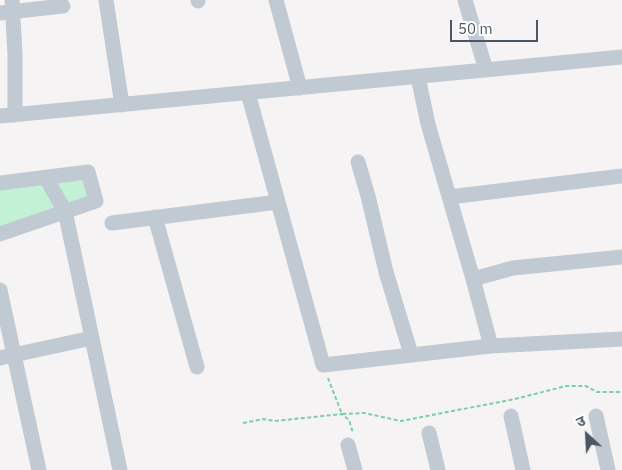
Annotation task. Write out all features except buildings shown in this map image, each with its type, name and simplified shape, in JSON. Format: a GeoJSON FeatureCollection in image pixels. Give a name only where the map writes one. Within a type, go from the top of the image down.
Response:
{"type":"FeatureCollection","features":[{"type":"Feature","properties":{"kind":"street"},"geometry":{"type":"LineString","coordinates":[[106,0],[122,105]]}},
{"type":"Feature","properties":{"kind":"street"},"geometry":{"type":"LineString","coordinates":[[276,0],[300,88]]}},
{"type":"Feature","properties":{"kind":"street"},"geometry":{"type":"LineString","coordinates":[[465,0],[486,70]]}},
{"type":"Feature","properties":{"kind":"street"},"geometry":{"type":"LineString","coordinates":[[63,6],[8,8],[15,55],[8,116],[622,57]]}},
{"type":"Feature","properties":{"kind":"street"},"geometry":{"type":"LineString","coordinates":[[418,77],[428,124],[491,346]]}},
{"type":"Feature","properties":{"kind":"street"},"geometry":{"type":"LineString","coordinates":[[248,93],[323,365],[491,346],[622,339]]}},
{"type":"Feature","properties":{"kind":"street"},"geometry":{"type":"LineString","coordinates":[[358,162],[386,272],[411,354]]}},
{"type":"Feature","properties":{"kind":"street"},"geometry":{"type":"LineString","coordinates":[[0,183],[88,172],[96,201],[0,234]]}},
{"type":"Feature","properties":{"kind":"street"},"geometry":{"type":"LineString","coordinates":[[449,197],[622,176]]}},
{"type":"Feature","properties":{"kind":"street"},"geometry":{"type":"LineString","coordinates":[[46,178],[66,211],[120,470]]}},
{"type":"Feature","properties":{"kind":"street"},"geometry":{"type":"LineString","coordinates":[[112,223],[278,202]]}},
{"type":"Feature","properties":{"kind":"street"},"geometry":{"type":"LineString","coordinates":[[155,217],[197,367]]}},
{"type":"Feature","properties":{"kind":"street"},"geometry":{"type":"LineString","coordinates":[[473,279],[513,268],[622,257]]}},
{"type":"Feature","properties":{"kind":"street"},"geometry":{"type":"LineString","coordinates":[[0,290],[7,357],[39,470]]}},
{"type":"Feature","properties":{"kind":"street"},"geometry":{"type":"LineString","coordinates":[[7,357],[92,338]]}},
{"type":"Feature","properties":{"kind":"street"},"geometry":{"type":"LineString","coordinates":[[511,416],[523,470]]}},
{"type":"Feature","properties":{"kind":"street"},"geometry":{"type":"LineString","coordinates":[[596,416],[608,470]]}},
{"type":"Feature","properties":{"kind":"street"},"geometry":{"type":"LineString","coordinates":[[428,434],[438,470]]}},
{"type":"Feature","properties":{"kind":"street"},"geometry":{"type":"LineString","coordinates":[[348,445],[355,470]]}},
{"type":"Feature","properties":{"kind":"path"},"geometry":{"type":"LineString","coordinates":[[323,365],[342,414],[349,420],[353,433],[348,445]]}},
{"type":"Feature","properties":{"kind":"path"},"geometry":{"type":"LineString","coordinates":[[243,423],[263,419],[275,422],[364,413],[401,421],[515,399],[566,386],[586,386],[597,392],[622,392]]}},
{"type":"Feature","properties":{"kind":"green space"},"geometry":{"type":"Polygon","coordinates":[[[85,176],[91,201],[0,230],[0,186],[85,176]]]}}]}
